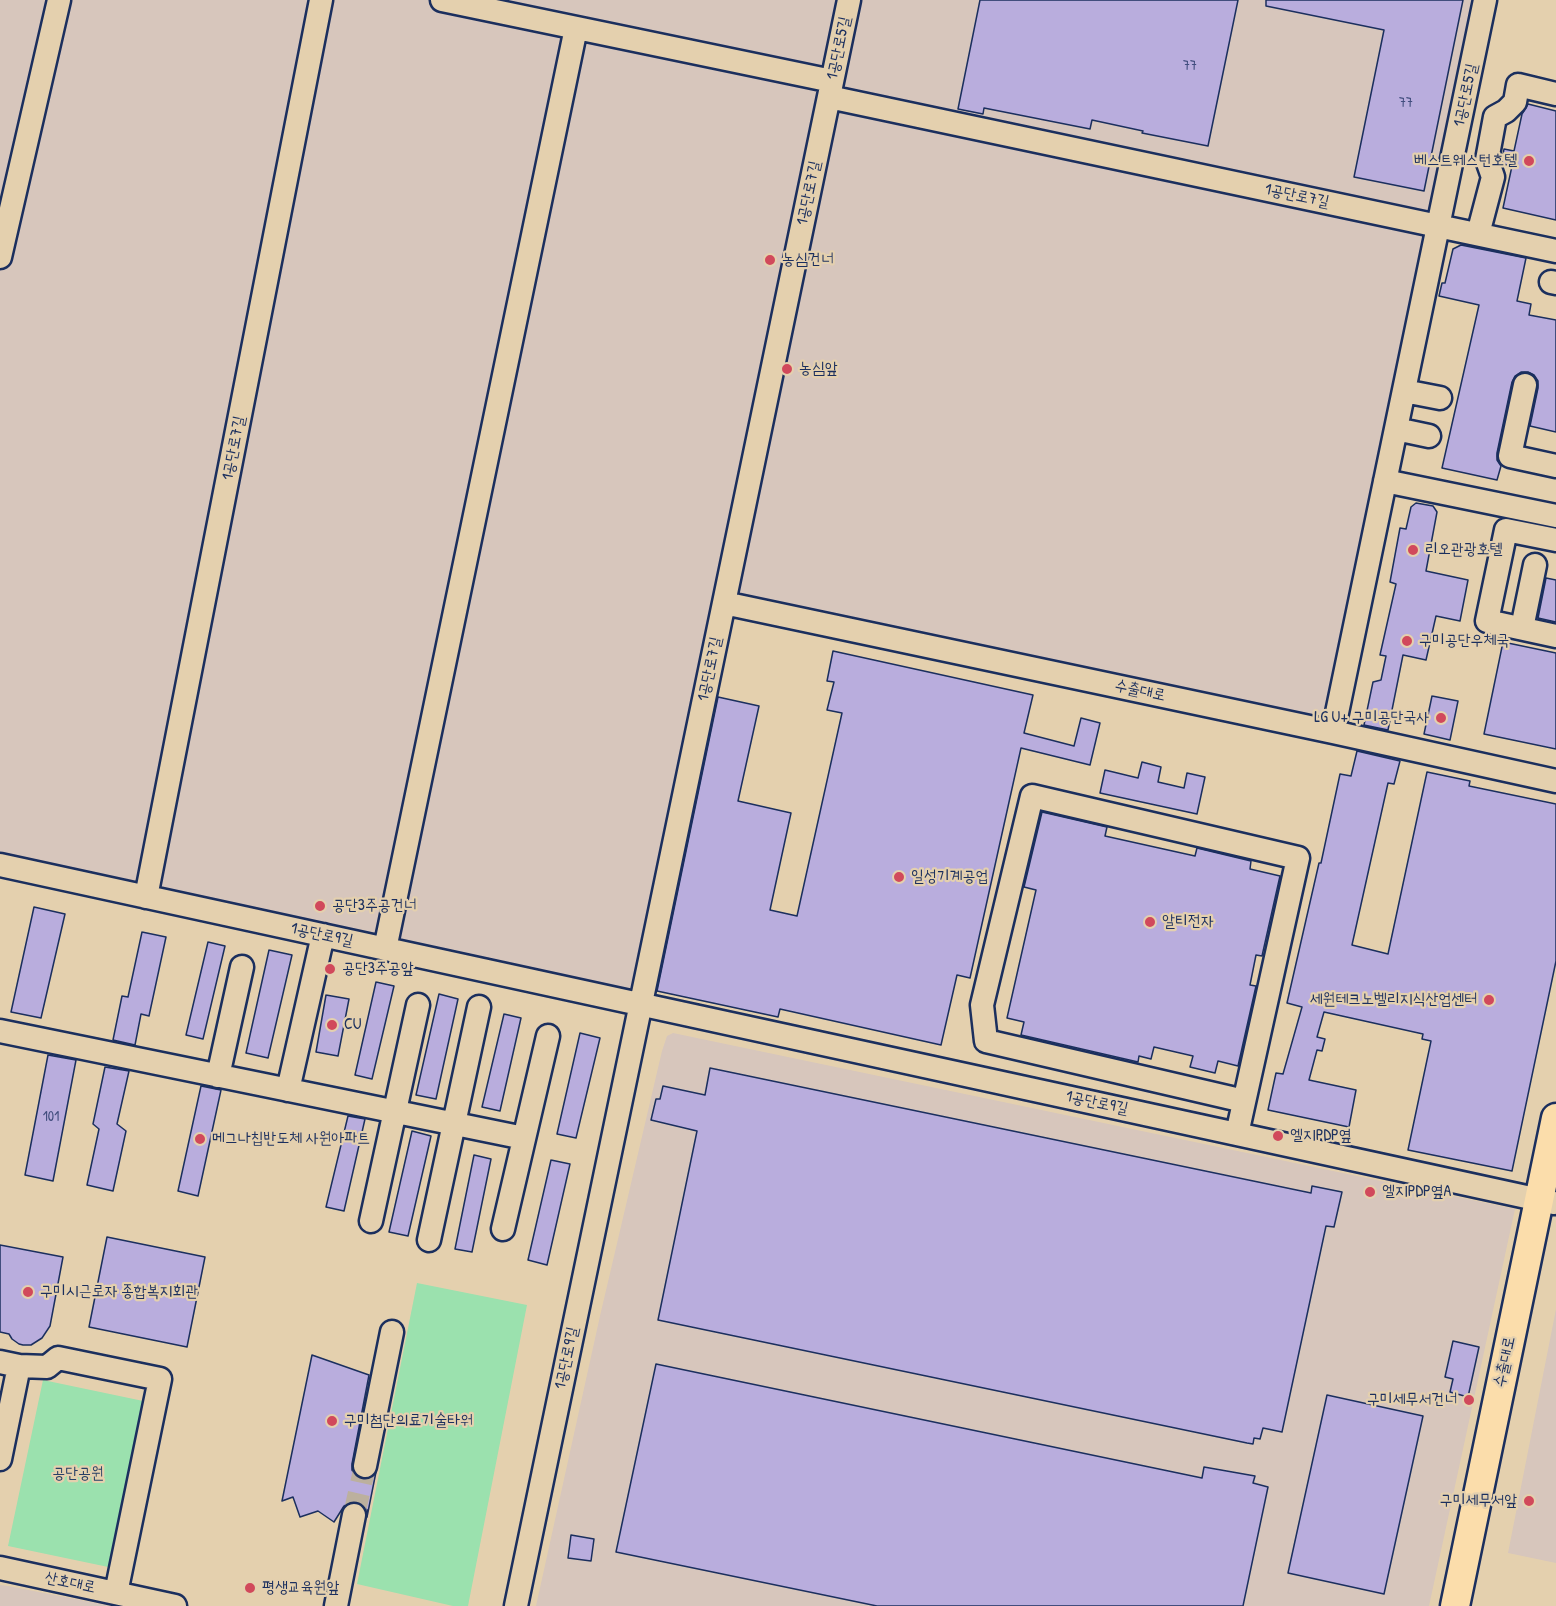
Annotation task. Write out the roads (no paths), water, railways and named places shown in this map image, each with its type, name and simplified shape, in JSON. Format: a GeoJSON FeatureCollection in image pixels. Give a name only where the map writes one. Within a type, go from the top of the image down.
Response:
{"type":"FeatureCollection","features":[{"type":"Feature","properties":{"kind":"main road","name":"수출대로"},"geometry":{"type":"LineString","coordinates":[[1471,1606],[1550,1198],[1556,1119]]}},
{"type":"Feature","properties":{"kind":"main road","name":"수출대로"},"geometry":{"type":"LineString","coordinates":[[1455,1606],[1550,1198]]}},
{"type":"Feature","properties":{"kind":"street"},"geometry":{"type":"LineString","coordinates":[[0,257],[59,0]]}},
{"type":"Feature","properties":{"kind":"street","name":"1공단로7길"},"geometry":{"type":"LineString","coordinates":[[146,897],[321,0]]}},
{"type":"Feature","properties":{"kind":"street","name":"1공단로7길"},"geometry":{"type":"LineString","coordinates":[[442,0],[576,28],[831,89],[1556,251]]}},
{"type":"Feature","properties":{"kind":"street","name":"1공단로5길"},"geometry":{"type":"LineString","coordinates":[[831,89],[849,0]]}},
{"type":"Feature","properties":{"kind":"street","name":"1공단로5길"},"geometry":{"type":"LineString","coordinates":[[1438,226],[1485,0]]}},
{"type":"Feature","properties":{"kind":"street"},"geometry":{"type":"LineString","coordinates":[[385,949],[576,28]]}},
{"type":"Feature","properties":{"kind":"street"},"geometry":{"type":"LineString","coordinates":[[1478,234],[1493,177],[1487,160],[1496,117],[1515,102],[1518,85],[1556,93]]}},
{"type":"Feature","properties":{"kind":"street","name":"1공단로7길"},"geometry":{"type":"LineString","coordinates":[[641,1004],[831,89]]}},
{"type":"Feature","properties":{"kind":"street"},"geometry":{"type":"LineString","coordinates":[[1333,732],[1438,226]]}},
{"type":"Feature","properties":{"kind":"street"},"geometry":{"type":"LineString","coordinates":[[1525,385],[1510,456],[1556,466]]}},
{"type":"Feature","properties":{"kind":"street"},"geometry":{"type":"LineString","coordinates":[[1404,391],[1440,398]]}},
{"type":"Feature","properties":{"kind":"street"},"geometry":{"type":"LineString","coordinates":[[1396,429],[1430,436]]}},
{"type":"Feature","properties":{"kind":"street"},"geometry":{"type":"LineString","coordinates":[[1385,481],[1556,516]]}},
{"type":"Feature","properties":{"kind":"street"},"geometry":{"type":"LineString","coordinates":[[1556,540],[1506,530],[1487,621],[1556,636]]}},
{"type":"Feature","properties":{"kind":"street"},"geometry":{"type":"LineString","coordinates":[[1522,628],[1535,565]]}},
{"type":"Feature","properties":{"kind":"street","name":"수출대로"},"geometry":{"type":"LineString","coordinates":[[724,603],[1556,781]]}},
{"type":"Feature","properties":{"kind":"street"},"geometry":{"type":"LineString","coordinates":[[1237,1134],[1298,858],[1032,796],[982,1005],[986,1041],[1244,1101]]}},
{"type":"Feature","properties":{"kind":"street","name":"1공단로9길"},"geometry":{"type":"LineString","coordinates":[[1,871],[146,897],[1237,1134],[1550,1198]]}},
{"type":"Feature","properties":{"kind":"street"},"geometry":{"type":"LineString","coordinates":[[288,1090],[323,935]]}},
{"type":"Feature","properties":{"kind":"street"},"geometry":{"type":"LineString","coordinates":[[218,1076],[242,967]]}},
{"type":"Feature","properties":{"kind":"street","name":"1공단로9길"},"geometry":{"type":"LineString","coordinates":[[516,1606],[641,1004]]}},
{"type":"Feature","properties":{"kind":"street"},"geometry":{"type":"LineString","coordinates":[[371,1221],[418,1005]]}},
{"type":"Feature","properties":{"kind":"street"},"geometry":{"type":"LineString","coordinates":[[429,1240],[479,1007]]}},
{"type":"Feature","properties":{"kind":"street"},"geometry":{"type":"LineString","coordinates":[[0,1031],[524,1138]]}},
{"type":"Feature","properties":{"kind":"street"},"geometry":{"type":"LineString","coordinates":[[503,1230],[548,1036]]}},
{"type":"Feature","properties":{"kind":"street"},"geometry":{"type":"LineString","coordinates":[[365,1466],[392,1332]]}},
{"type":"Feature","properties":{"kind":"street"},"geometry":{"type":"LineString","coordinates":[[0,1459],[10,1364],[47,1366],[58,1358],[160,1378],[117,1593]]}},
{"type":"Feature","properties":{"kind":"street"},"geometry":{"type":"LineString","coordinates":[[336,1606],[354,1515]]}},
{"type":"Feature","properties":{"kind":"street","name":"산호대로"},"geometry":{"type":"LineString","coordinates":[[0,1568],[175,1606]]}},
{"type":"Feature","properties":{"kind":"tunnel"},"geometry":{"type":"LineString","coordinates":[[354,1515],[365,1466]]}},
{"type":"Feature","properties":{"kind":"place","name":"베스트웨스턴호텔"},"geometry":{"type":"Point","coordinates":[1529,161]}},
{"type":"Feature","properties":{"kind":"place","name":"농심건너"},"geometry":{"type":"Point","coordinates":[770,260]}},
{"type":"Feature","properties":{"kind":"place","name":"농심앞"},"geometry":{"type":"Point","coordinates":[787,369]}},
{"type":"Feature","properties":{"kind":"place","name":"리오관광호텔"},"geometry":{"type":"Point","coordinates":[1413,550]}},
{"type":"Feature","properties":{"kind":"place","name":"구미공단우체국"},"geometry":{"type":"Point","coordinates":[1407,641]}},
{"type":"Feature","properties":{"kind":"place","name":"LG U+ 구미공단국사"},"geometry":{"type":"Point","coordinates":[1441,718]}},
{"type":"Feature","properties":{"kind":"place","name":"일성기계공업"},"geometry":{"type":"Point","coordinates":[899,877]}},
{"type":"Feature","properties":{"kind":"place","name":"공단3주공건너"},"geometry":{"type":"Point","coordinates":[320,906]}},
{"type":"Feature","properties":{"kind":"place","name":"알티전자"},"geometry":{"type":"Point","coordinates":[1150,922]}},
{"type":"Feature","properties":{"kind":"place","name":"공단3주공앞"},"geometry":{"type":"Point","coordinates":[330,969]}},
{"type":"Feature","properties":{"kind":"place","name":"세원테크노벨리지식산업센터"},"geometry":{"type":"Point","coordinates":[1489,1000]}},
{"type":"Feature","properties":{"kind":"place","name":"CU"},"geometry":{"type":"Point","coordinates":[332,1025]}},
{"type":"Feature","properties":{"kind":"place","name":"엘지PDP옆"},"geometry":{"type":"Point","coordinates":[1278,1136]}},
{"type":"Feature","properties":{"kind":"place","name":"메그나칩반도체 사원아파트"},"geometry":{"type":"Point","coordinates":[200,1139]}},
{"type":"Feature","properties":{"kind":"place","name":"엘지PDP옆A"},"geometry":{"type":"Point","coordinates":[1370,1192]}},
{"type":"Feature","properties":{"kind":"place","name":"구미시근로자 종합복지회관"},"geometry":{"type":"Point","coordinates":[28,1292]}},
{"type":"Feature","properties":{"kind":"place","name":"구미세무서건너"},"geometry":{"type":"Point","coordinates":[1469,1400]}},
{"type":"Feature","properties":{"kind":"place","name":"구미첨단의료기술타워"},"geometry":{"type":"Point","coordinates":[332,1421]}},
{"type":"Feature","properties":{"kind":"place","name":"구미세무서앞"},"geometry":{"type":"Point","coordinates":[1529,1501]}},
{"type":"Feature","properties":{"kind":"place","name":"평생교육원앞"},"geometry":{"type":"Point","coordinates":[250,1588]}},
{"type":"Feature","properties":{"kind":"park label","name":"공단공원"},"geometry":{"type":"Point","coordinates":[78,1474]}}]}
